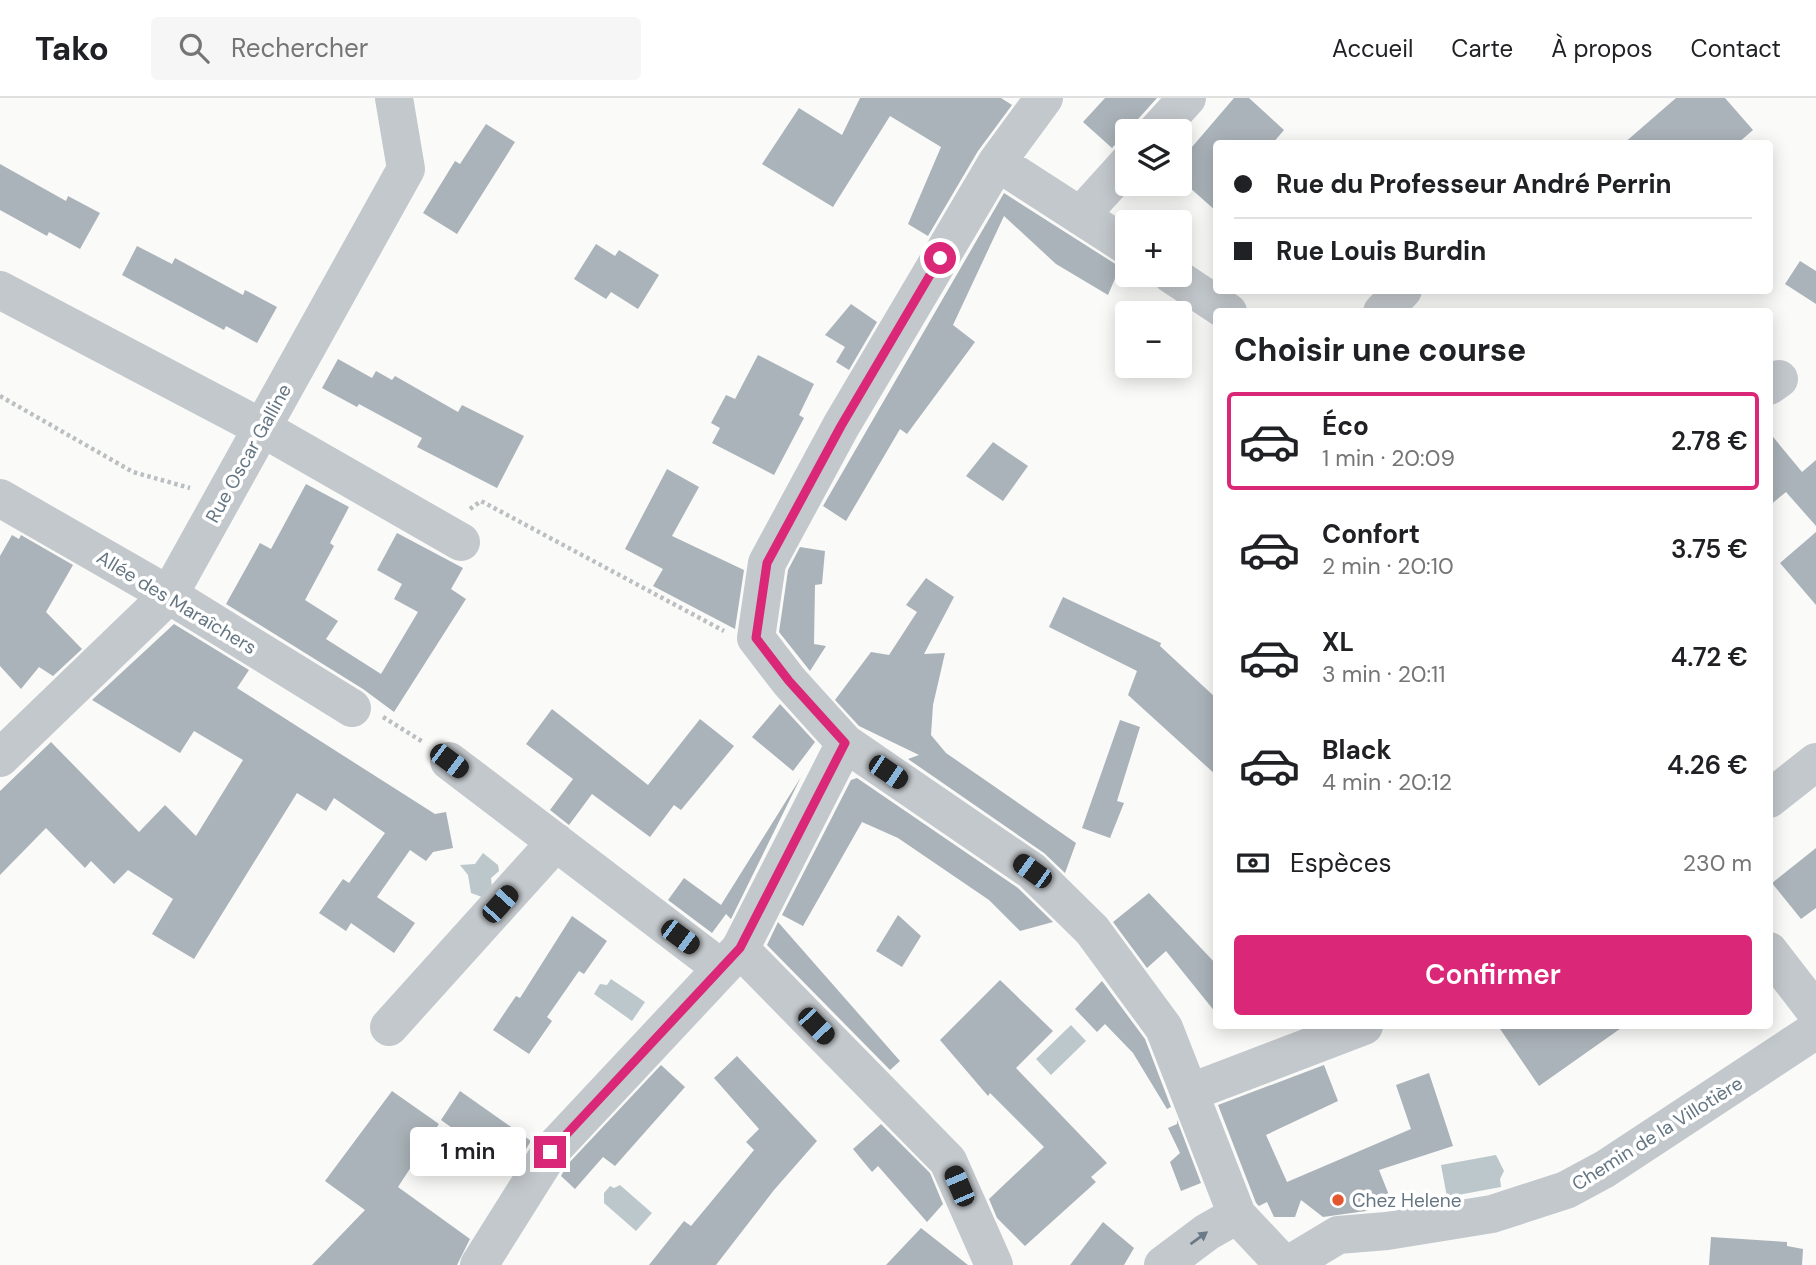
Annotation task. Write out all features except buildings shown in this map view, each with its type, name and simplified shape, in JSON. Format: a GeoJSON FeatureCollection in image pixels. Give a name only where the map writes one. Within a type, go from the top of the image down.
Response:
{"type":"FeatureCollection","features":[{"type":"Feature","properties":{"kind":"street","name":"Rue Oscar Galline"},"geometry":{"type":"LineString","coordinates":[[0,758],[169,595],[406,169],[394,98]]}},
{"type":"Feature","properties":{"kind":"street"},"geometry":{"type":"LineString","coordinates":[[1044,98],[998,162],[841,426],[767,563],[756,638],[845,743],[1032,871],[1092,930],[1164,1028],[1237,1215],[1286,1265]]}},
{"type":"Feature","properties":{"kind":"street"},"geometry":{"type":"LineString","coordinates":[[1168,119],[1187,98]]}},
{"type":"Feature","properties":{"kind":"street"},"geometry":{"type":"LineString","coordinates":[[998,162],[1115,238]]}},
{"type":"Feature","properties":{"kind":"street"},"geometry":{"type":"LineString","coordinates":[[1080,216],[1115,177]]}},
{"type":"Feature","properties":{"kind":"street"},"geometry":{"type":"LineString","coordinates":[[1190,287],[1222,308]]}},
{"type":"Feature","properties":{"kind":"street"},"geometry":{"type":"LineString","coordinates":[[0,290],[261,428],[451,536]]}},
{"type":"Feature","properties":{"kind":"street"},"geometry":{"type":"LineString","coordinates":[[1386,308],[1399,294]]}},
{"type":"Feature","properties":{"kind":"street","name":"Allée des Maraîchers"},"geometry":{"type":"LineString","coordinates":[[0,498],[169,595],[352,708]]}},
{"type":"Feature","properties":{"kind":"street"},"geometry":{"type":"LineString","coordinates":[[485,1263],[550,1152],[730,958],[845,743]]}},
{"type":"Feature","properties":{"kind":"street"},"geometry":{"type":"LineString","coordinates":[[449,761],[556,842],[730,958],[948,1161],[994,1265]]}},
{"type":"Feature","properties":{"kind":"street"},"geometry":{"type":"LineString","coordinates":[[1773,796],[1816,762]]}},
{"type":"Feature","properties":{"kind":"street"},"geometry":{"type":"LineString","coordinates":[[389,1027],[556,842]]}},
{"type":"Feature","properties":{"kind":"street"},"geometry":{"type":"LineString","coordinates":[[1773,956],[1816,1012]]}},
{"type":"Feature","properties":{"kind":"street"},"geometry":{"type":"LineString","coordinates":[[1191,1092],[1356,1029]]}},
{"type":"Feature","properties":{"kind":"street","name":"Chemin de la Villotière"},"geometry":{"type":"LineString","coordinates":[[1286,1265],[1338,1235],[1387,1231],[1492,1214],[1566,1191],[1605,1169],[1816,1030]]}},
{"type":"Feature","properties":{"kind":"street"},"geometry":{"type":"LineString","coordinates":[[1163,1265],[1207,1232],[1237,1215]]}},
{"type":"Feature","properties":{"kind":"path"},"geometry":{"type":"LineString","coordinates":[[0,396],[133,472],[223,498]]}},
{"type":"Feature","properties":{"kind":"path"},"geometry":{"type":"LineString","coordinates":[[451,536],[481,501],[768,654]]}},
{"type":"Feature","properties":{"kind":"path"},"geometry":{"type":"LineString","coordinates":[[352,708],[391,720],[449,761]]}},
{"type":"Feature","properties":{"kind":"shaded area"},"geometry":{"type":"Polygon","coordinates":[[[483,853],[498,865],[499,871],[491,878],[492,888],[482,897],[471,893],[468,875],[460,865],[475,864],[483,853]]]}},
{"type":"Feature","properties":{"kind":"shaded area"},"geometry":{"type":"Polygon","coordinates":[[[611,979],[645,1002],[632,1021],[594,994],[600,984],[607,985],[611,979]]]}},
{"type":"Feature","properties":{"kind":"shaded area"},"geometry":{"type":"Polygon","coordinates":[[[1071,1025],[1086,1041],[1051,1075],[1036,1059],[1071,1025]]]}},
{"type":"Feature","properties":{"kind":"shaded area"},"geometry":{"type":"Polygon","coordinates":[[[1496,1155],[1504,1171],[1500,1179],[1501,1187],[1447,1197],[1441,1165],[1496,1155]]]}},
{"type":"Feature","properties":{"kind":"shaded area"},"geometry":{"type":"Polygon","coordinates":[[[620,1185],[652,1213],[636,1231],[604,1203],[604,1193],[610,1186],[614,1188],[620,1185]]]}},
{"type":"Feature","properties":{"kind":"place","name":"Chez Helene"},"geometry":{"type":"Point","coordinates":[1338,1200]}},
{"type":"Feature","properties":{"kind":"route"},"geometry":{"type":"LineString","coordinates":[[550,1152],[740,948],[845,743],[789,681],[756,638],[767,563],[841,426],[940,258]]}}]}
